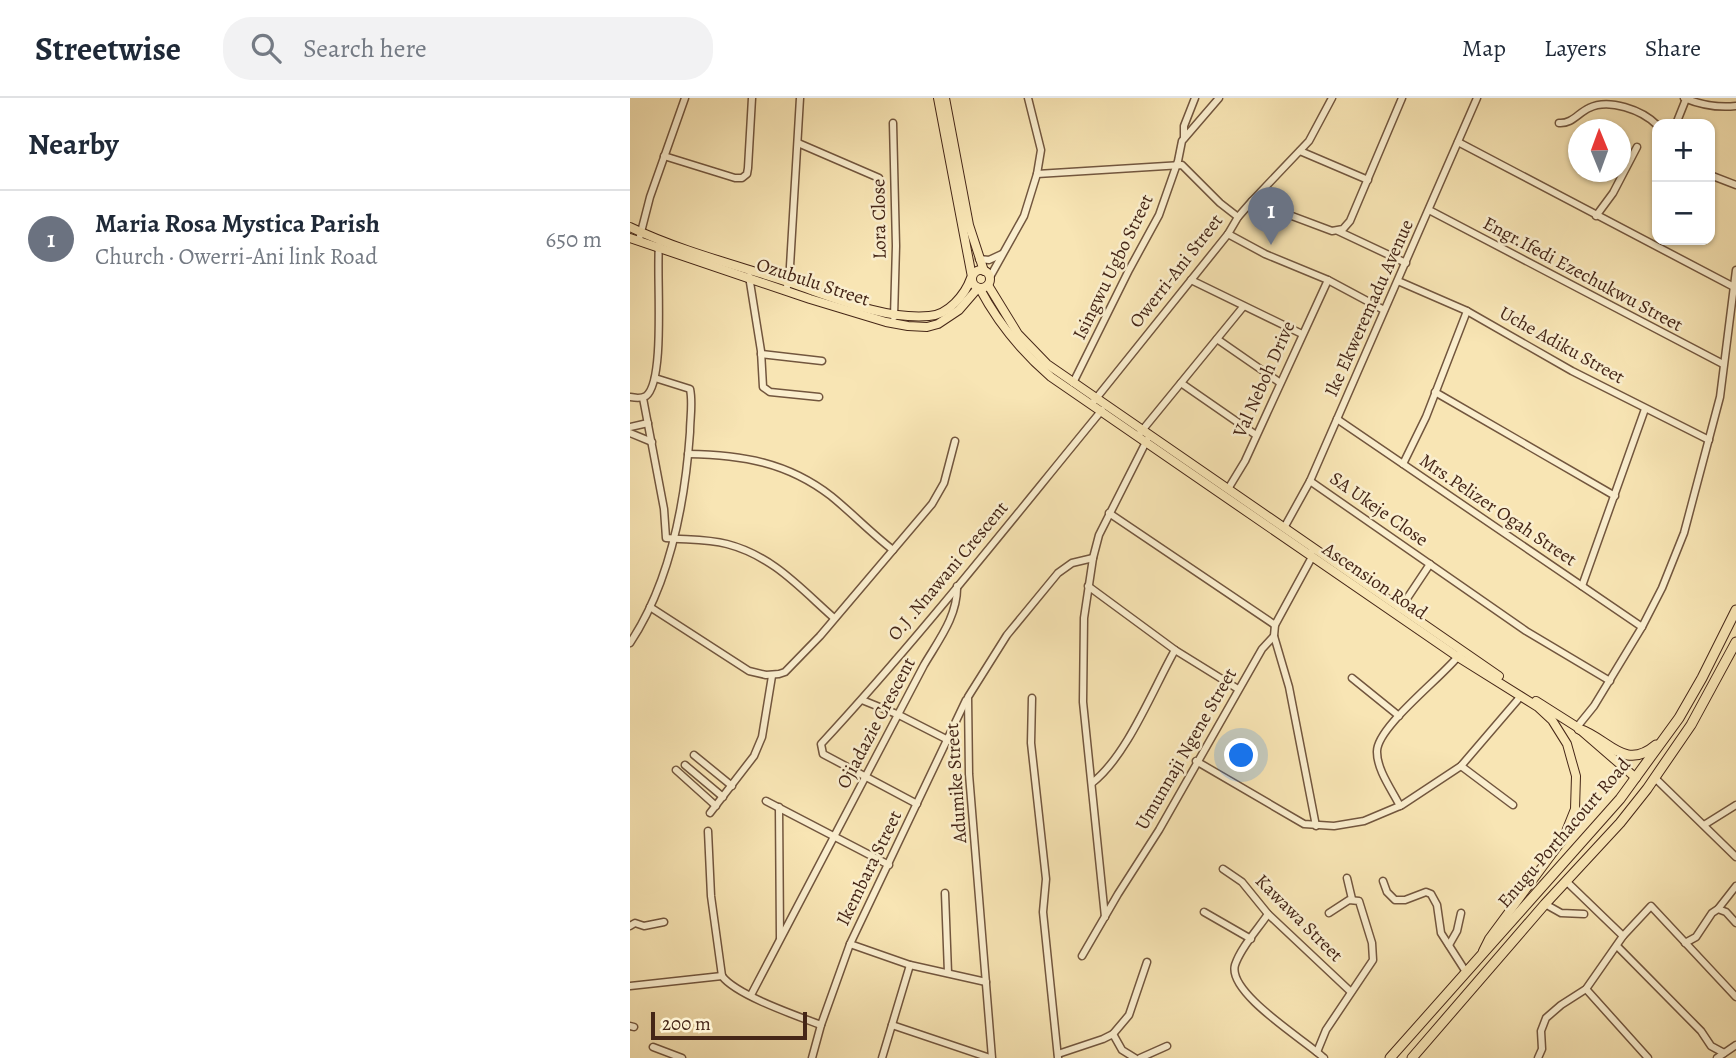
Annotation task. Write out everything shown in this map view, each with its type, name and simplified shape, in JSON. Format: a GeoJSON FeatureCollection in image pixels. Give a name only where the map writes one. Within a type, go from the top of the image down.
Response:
{"type":"FeatureCollection","features":[{"type":"Feature","properties":{"kind":"highway","name":"Enugu Porthacourt Road"},"geometry":{"type":"LineString","coordinates":[[1390,1058],[1600,824],[1636,778],[1702,678],[1736,610]]}},
{"type":"Feature","properties":{"kind":"highway"},"geometry":{"type":"LineString","coordinates":[[1412,1058],[1647,789],[1691,725],[1736,642]]}},
{"type":"Feature","properties":{"kind":"highway"},"geometry":{"type":"LineString","coordinates":[[1578,728],[1590,732],[1622,754],[1631,757],[1648,752],[1665,737]]}},
{"type":"Feature","properties":{"kind":"main road"},"geometry":{"type":"LineString","coordinates":[[938,98],[972,278],[974,285],[984,282]]}},
{"type":"Feature","properties":{"kind":"main road"},"geometry":{"type":"LineString","coordinates":[[946,98],[969,225],[984,282]]}},
{"type":"Feature","properties":{"kind":"main road","name":"Ozubulu Street"},"geometry":{"type":"LineString","coordinates":[[630,228],[636,238],[893,323],[917,327],[938,324],[959,310],[984,282]]}},
{"type":"Feature","properties":{"kind":"main road"},"geometry":{"type":"LineString","coordinates":[[972,278],[976,271],[984,282]]}},
{"type":"Feature","properties":{"kind":"main road","name":"Ozubulu Street"},"geometry":{"type":"LineString","coordinates":[[787,286],[894,313],[928,316],[939,313],[959,299],[972,278]]}},
{"type":"Feature","properties":{"kind":"main road","name":"Ascension Road"},"geometry":{"type":"LineString","coordinates":[[984,282],[1017,334],[1047,364],[1093,402]]}},
{"type":"Feature","properties":{"kind":"main road","name":"Ascension Road"},"geometry":{"type":"LineString","coordinates":[[984,282],[1001,324],[1051,377],[1143,436],[1312,557],[1398,612],[1552,720],[1567,744],[1576,776],[1575,809],[1563,839],[1489,939],[1480,957]]}},
{"type":"Feature","properties":{"kind":"main road","name":"Ascension Road"},"geometry":{"type":"LineString","coordinates":[[1143,436],[1310,544],[1398,612]]}},
{"type":"Feature","properties":{"kind":"main road","name":"Ascension Road"},"geometry":{"type":"LineString","coordinates":[[1460,655],[1578,728],[1636,778]]}},
{"type":"Feature","properties":{"kind":"street"},"geometry":{"type":"LineString","coordinates":[[636,238],[685,98]]}},
{"type":"Feature","properties":{"kind":"street"},"geometry":{"type":"LineString","coordinates":[[664,156],[742,178],[747,174],[748,168],[752,98]]}},
{"type":"Feature","properties":{"kind":"street"},"geometry":{"type":"LineString","coordinates":[[787,286],[800,98]]}},
{"type":"Feature","properties":{"kind":"street","name":"Ozubulu Street"},"geometry":{"type":"LineString","coordinates":[[984,282],[1024,216],[1037,174],[1041,150],[1028,98]]}},
{"type":"Feature","properties":{"kind":"street","name":"Isingwu Ugbo Street"},"geometry":{"type":"LineString","coordinates":[[1073,383],[1159,215],[1177,164],[1184,138],[1184,126],[1195,98]]}},
{"type":"Feature","properties":{"kind":"street"},"geometry":{"type":"LineString","coordinates":[[1184,138],[1219,98]]}},
{"type":"Feature","properties":{"kind":"street","name":"Owerri-Ani Street"},"geometry":{"type":"LineString","coordinates":[[1093,402],[1228,234],[1238,217],[1315,133],[1332,98]]}},
{"type":"Feature","properties":{"kind":"street"},"geometry":{"type":"LineString","coordinates":[[1338,231],[1350,221],[1402,98]]}},
{"type":"Feature","properties":{"kind":"street","name":"Ike Ekweremadu Avenue"},"geometry":{"type":"LineString","coordinates":[[1284,528],[1310,481],[1477,98]]}},
{"type":"Feature","properties":{"kind":"street"},"geometry":{"type":"LineString","coordinates":[[1677,119],[1685,98],[1697,104],[1736,106]]}},
{"type":"Feature","properties":{"kind":"street"},"geometry":{"type":"LineString","coordinates":[[1559,123],[1571,120],[1592,106],[1612,105],[1646,115],[1652,120]]}},
{"type":"Feature","properties":{"kind":"street","name":"Lora Close"},"geometry":{"type":"LineString","coordinates":[[893,124],[896,246],[893,323]]}},
{"type":"Feature","properties":{"kind":"street"},"geometry":{"type":"LineString","coordinates":[[1458,142],[1734,287]]}},
{"type":"Feature","properties":{"kind":"street"},"geometry":{"type":"LineString","coordinates":[[798,143],[879,178]]}},
{"type":"Feature","properties":{"kind":"street"},"geometry":{"type":"LineString","coordinates":[[1596,216],[1613,192],[1637,147]]}},
{"type":"Feature","properties":{"kind":"street"},"geometry":{"type":"LineString","coordinates":[[1300,151],[1368,180]]}},
{"type":"Feature","properties":{"kind":"street"},"geometry":{"type":"LineString","coordinates":[[1037,174],[1177,164],[1184,166],[1220,203],[1238,217]]}},
{"type":"Feature","properties":{"kind":"street"},"geometry":{"type":"LineString","coordinates":[[1715,177],[1736,185]]}},
{"type":"Feature","properties":{"kind":"street"},"geometry":{"type":"LineString","coordinates":[[1252,201],[1338,231],[1406,263]]}},
{"type":"Feature","properties":{"kind":"street","name":"Engr.Ifedi Ezechukwu Street"},"geometry":{"type":"LineString","coordinates":[[1429,210],[1723,364]]}},
{"type":"Feature","properties":{"kind":"street"},"geometry":{"type":"LineString","coordinates":[[1228,234],[1265,254],[1328,280],[1384,310]]}},
{"type":"Feature","properties":{"kind":"street"},"geometry":{"type":"LineString","coordinates":[[630,397],[643,398],[651,390],[655,378],[660,244]]}},
{"type":"Feature","properties":{"kind":"street"},"geometry":{"type":"LineString","coordinates":[[979,259],[989,260],[1004,253]]}},
{"type":"Feature","properties":{"kind":"street"},"geometry":{"type":"LineString","coordinates":[[1578,728],[1610,681],[1642,626],[1662,588],[1684,533],[1720,397],[1736,270]]}},
{"type":"Feature","properties":{"kind":"street"},"geometry":{"type":"LineString","coordinates":[[750,274],[763,387],[770,392],[818,397]]}},
{"type":"Feature","properties":{"kind":"street"},"geometry":{"type":"LineString","coordinates":[[1191,280],[1302,334]]}},
{"type":"Feature","properties":{"kind":"street","name":"Val Neboh Drive"},"geometry":{"type":"LineString","coordinates":[[1228,489],[1328,280]]}},
{"type":"Feature","properties":{"kind":"street","name":"Uche Adiku Street"},"geometry":{"type":"LineString","coordinates":[[1398,281],[1467,311],[1645,409],[1709,440]]}},
{"type":"Feature","properties":{"kind":"street"},"geometry":{"type":"LineString","coordinates":[[1105,917],[1083,702],[1082,658],[1093,558],[1109,513],[1143,436],[1181,383],[1243,307]]}},
{"type":"Feature","properties":{"kind":"street"},"geometry":{"type":"LineString","coordinates":[[1403,464],[1426,417],[1467,311]]}},
{"type":"Feature","properties":{"kind":"street"},"geometry":{"type":"LineString","coordinates":[[1217,339],[1279,382]]}},
{"type":"Feature","properties":{"kind":"street"},"geometry":{"type":"LineString","coordinates":[[761,354],[822,361]]}},
{"type":"Feature","properties":{"kind":"street"},"geometry":{"type":"LineString","coordinates":[[630,643],[650,607],[673,538],[688,454],[690,389],[655,378]]}},
{"type":"Feature","properties":{"kind":"street"},"geometry":{"type":"LineString","coordinates":[[1181,383],[1256,435]]}},
{"type":"Feature","properties":{"kind":"street"},"geometry":{"type":"LineString","coordinates":[[1435,392],[1615,496]]}},
{"type":"Feature","properties":{"kind":"street"},"geometry":{"type":"LineString","coordinates":[[643,398],[665,536],[726,544],[761,558],[782,570],[834,618]]}},
{"type":"Feature","properties":{"kind":"street","name":"O.J .Nnawani Crescent"},"geometry":{"type":"LineString","coordinates":[[866,776],[823,754],[821,744],[862,699],[1103,409]]}},
{"type":"Feature","properties":{"kind":"street"},"geometry":{"type":"LineString","coordinates":[[1582,586],[1645,409]]}},
{"type":"Feature","properties":{"kind":"street","name":"Mrs.Pelizer Ogah Street"},"geometry":{"type":"LineString","coordinates":[[1337,419],[1642,626]]}},
{"type":"Feature","properties":{"kind":"street"},"geometry":{"type":"LineString","coordinates":[[630,427],[648,423]]}},
{"type":"Feature","properties":{"kind":"street"},"geometry":{"type":"LineString","coordinates":[[630,433],[652,442]]}},
{"type":"Feature","properties":{"kind":"street"},"geometry":{"type":"LineString","coordinates":[[650,607],[743,668],[772,676],[785,671],[820,636],[940,494],[955,441]]}},
{"type":"Feature","properties":{"kind":"street"},"geometry":{"type":"LineString","coordinates":[[688,454],[759,460],[796,475],[833,498],[893,550]]}},
{"type":"Feature","properties":{"kind":"street","name":"SA Ukeje Close"},"geometry":{"type":"LineString","coordinates":[[1310,481],[1526,631],[1610,681]]}},
{"type":"Feature","properties":{"kind":"street"},"geometry":{"type":"LineString","coordinates":[[1109,513],[1275,625]]}},
{"type":"Feature","properties":{"kind":"street"},"geometry":{"type":"LineString","coordinates":[[664,520],[672,523],[678,520]]}},
{"type":"Feature","properties":{"kind":"street"},"geometry":{"type":"LineString","coordinates":[[1310,544],[1312,557]]}},
{"type":"Feature","properties":{"kind":"street","name":"Umunnaji Ngene Street"},"geometry":{"type":"LineString","coordinates":[[1082,956],[1159,830],[1238,689],[1273,636],[1275,625],[1312,557]]}},
{"type":"Feature","properties":{"kind":"street","name":"Adumike Street"},"geometry":{"type":"LineString","coordinates":[[991,1058],[969,774],[968,697],[1007,635],[1058,573],[1072,563],[1093,558]]}},
{"type":"Feature","properties":{"kind":"street","name":"SA Ukeje Close"},"geometry":{"type":"LineString","coordinates":[[1398,612],[1430,564]]}},
{"type":"Feature","properties":{"kind":"street","name":"Ojiadazie Crescent"},"geometry":{"type":"LineString","coordinates":[[751,995],[924,665],[944,632],[957,598],[957,586]]}},
{"type":"Feature","properties":{"kind":"street"},"geometry":{"type":"LineString","coordinates":[[1088,586],[1175,650],[1238,689]]}},
{"type":"Feature","properties":{"kind":"street"},"geometry":{"type":"LineString","coordinates":[[1273,636],[1289,687],[1316,826]]}},
{"type":"Feature","properties":{"kind":"street"},"geometry":{"type":"LineString","coordinates":[[1092,783],[1105,771],[1121,748],[1175,650]]}},
{"type":"Feature","properties":{"kind":"street"},"geometry":{"type":"LineString","coordinates":[[1400,806],[1378,762],[1376,754],[1380,739],[1399,716],[1460,655]]}},
{"type":"Feature","properties":{"kind":"street"},"geometry":{"type":"LineString","coordinates":[[710,813],[759,746],[772,676]]}},
{"type":"Feature","properties":{"kind":"street"},"geometry":{"type":"LineString","coordinates":[[1352,678],[1399,716]]}},
{"type":"Feature","properties":{"kind":"street"},"geometry":{"type":"LineString","coordinates":[[1196,761],[1298,821],[1316,826],[1364,821],[1400,806],[1461,765],[1521,696]]}},
{"type":"Feature","properties":{"kind":"street","name":"Ikembara Street"},"geometry":{"type":"LineString","coordinates":[[812,1058],[850,944],[968,697]]}},
{"type":"Feature","properties":{"kind":"street"},"geometry":{"type":"LineString","coordinates":[[1032,698],[1031,743],[1046,879],[1044,912],[1058,1056],[1113,1034],[1129,1015],[1147,962]]}},
{"type":"Feature","properties":{"kind":"street"},"geometry":{"type":"LineString","coordinates":[[862,699],[948,740]]}},
{"type":"Feature","properties":{"kind":"street"},"geometry":{"type":"LineString","coordinates":[[694,755],[732,786]]}},
{"type":"Feature","properties":{"kind":"street"},"geometry":{"type":"LineString","coordinates":[[685,765],[723,797]]}},
{"type":"Feature","properties":{"kind":"street"},"geometry":{"type":"LineString","coordinates":[[1461,765],[1513,805]]}},
{"type":"Feature","properties":{"kind":"street"},"geometry":{"type":"LineString","coordinates":[[676,771],[716,806]]}},
{"type":"Feature","properties":{"kind":"street"},"geometry":{"type":"LineString","coordinates":[[866,776],[918,804]]}},
{"type":"Feature","properties":{"kind":"street"},"geometry":{"type":"LineString","coordinates":[[1636,778],[1647,789]]}},
{"type":"Feature","properties":{"kind":"street"},"geometry":{"type":"LineString","coordinates":[[1655,778],[1736,857]]}},
{"type":"Feature","properties":{"kind":"street"},"geometry":{"type":"LineString","coordinates":[[766,801],[888,864]]}},
{"type":"Feature","properties":{"kind":"street"},"geometry":{"type":"LineString","coordinates":[[1704,825],[1736,805]]}},
{"type":"Feature","properties":{"kind":"street"},"geometry":{"type":"LineString","coordinates":[[779,807],[779,939]]}},
{"type":"Feature","properties":{"kind":"street"},"geometry":{"type":"LineString","coordinates":[[708,831],[711,895],[722,976],[731,985],[751,995],[821,1025]]}},
{"type":"Feature","properties":{"kind":"street","name":"Kawawa Street"},"geometry":{"type":"LineString","coordinates":[[1223,869],[1242,883],[1268,914],[1351,992]]}},
{"type":"Feature","properties":{"kind":"street"},"geometry":{"type":"LineString","coordinates":[[1317,1052],[1326,1030],[1371,965],[1374,953],[1360,903],[1353,899],[1347,878]]}},
{"type":"Feature","properties":{"kind":"street"},"geometry":{"type":"LineString","coordinates":[[1383,881],[1387,892],[1395,900],[1430,893],[1437,905],[1441,933],[1466,972]]}},
{"type":"Feature","properties":{"kind":"street"},"geometry":{"type":"LineString","coordinates":[[1566,881],[1623,936]]}},
{"type":"Feature","properties":{"kind":"street"},"geometry":{"type":"LineString","coordinates":[[1685,943],[1696,937],[1736,886]]}},
{"type":"Feature","properties":{"kind":"street"},"geometry":{"type":"LineString","coordinates":[[944,893],[948,973]]}},
{"type":"Feature","properties":{"kind":"street"},"geometry":{"type":"LineString","coordinates":[[1329,913],[1335,907],[1353,899]]}},
{"type":"Feature","properties":{"kind":"street"},"geometry":{"type":"LineString","coordinates":[[1545,904],[1561,913],[1584,914]]}},
{"type":"Feature","properties":{"kind":"street"},"geometry":{"type":"LineString","coordinates":[[1538,1058],[1542,1049],[1541,1031],[1546,1018],[1586,989],[1623,936],[1651,906],[1736,998]]}},
{"type":"Feature","properties":{"kind":"street"},"geometry":{"type":"LineString","coordinates":[[1718,909],[1726,912],[1736,923]]}},
{"type":"Feature","properties":{"kind":"street"},"geometry":{"type":"LineString","coordinates":[[1205,912],[1251,939]]}},
{"type":"Feature","properties":{"kind":"street"},"geometry":{"type":"LineString","coordinates":[[1449,945],[1455,937],[1461,913]]}},
{"type":"Feature","properties":{"kind":"street"},"geometry":{"type":"LineString","coordinates":[[1268,914],[1237,961],[1234,971],[1263,1011],[1324,1058]]}},
{"type":"Feature","properties":{"kind":"street"},"geometry":{"type":"LineString","coordinates":[[630,926],[635,923],[644,926],[664,922]]}},
{"type":"Feature","properties":{"kind":"street"},"geometry":{"type":"LineString","coordinates":[[850,944],[910,965],[986,982]]}},
{"type":"Feature","properties":{"kind":"street"},"geometry":{"type":"LineString","coordinates":[[1617,946],[1701,1031],[1711,1046],[1724,1053]]}},
{"type":"Feature","properties":{"kind":"street"},"geometry":{"type":"LineString","coordinates":[[882,1058],[910,965]]}},
{"type":"Feature","properties":{"kind":"street"},"geometry":{"type":"LineString","coordinates":[[630,986],[722,976]]}},
{"type":"Feature","properties":{"kind":"street"},"geometry":{"type":"LineString","coordinates":[[1586,989],[1648,1058]]}},
{"type":"Feature","properties":{"kind":"street"},"geometry":{"type":"LineString","coordinates":[[892,1025],[991,1058]]}},
{"type":"Feature","properties":{"kind":"street"},"geometry":{"type":"LineString","coordinates":[[1113,1034],[1122,1050],[1138,1058],[1167,1046]]}},
{"type":"Feature","properties":{"kind":"street"},"geometry":{"type":"LineString","coordinates":[[1717,1058],[1736,1045]]}},
{"type":"Feature","properties":{"kind":"street"},"geometry":{"type":"LineString","coordinates":[[653,1047],[682,1058]]}},
{"type":"Feature","properties":{"kind":"place","name":"Maria Rosa Mystica Parish"},"geometry":{"type":"Point","coordinates":[1271,245]}}]}
